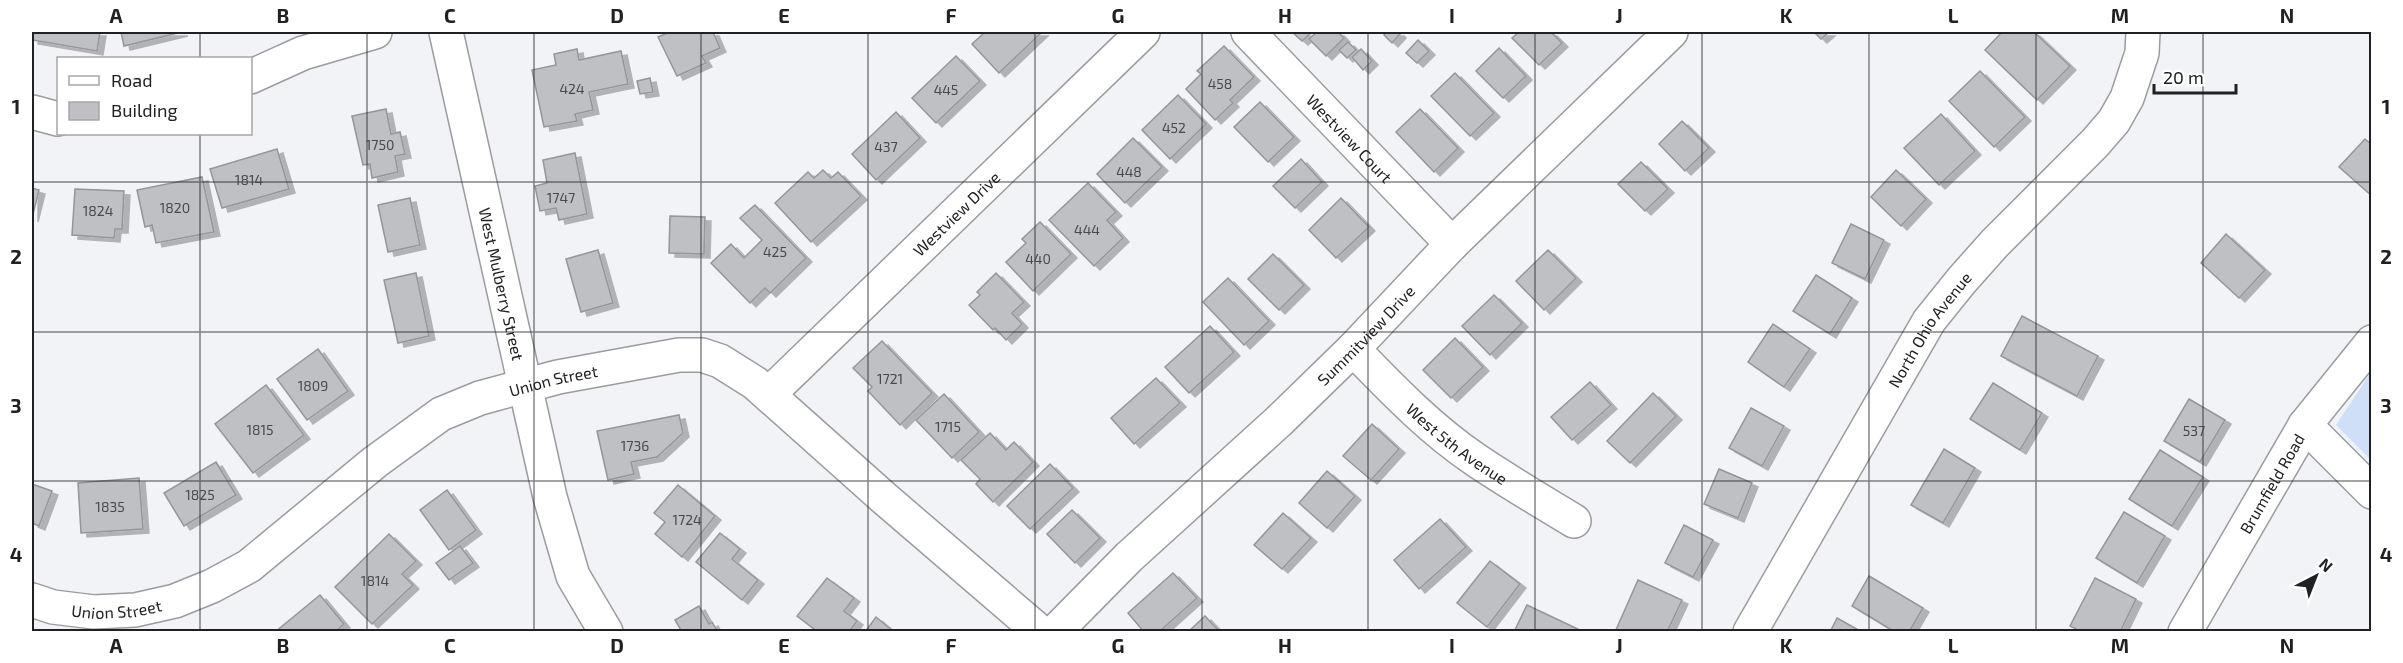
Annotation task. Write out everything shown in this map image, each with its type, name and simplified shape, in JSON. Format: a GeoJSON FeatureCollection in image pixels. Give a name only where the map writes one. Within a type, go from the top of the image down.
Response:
{"type":"FeatureCollection","features":[{"type":"Feature","properties":{"kind":"street"},"geometry":{"type":"LineString","coordinates":[[252,76],[303,53],[375,32]]}},
{"type":"Feature","properties":{"kind":"street","name":"West Mulberry Street"},"geometry":{"type":"LineString","coordinates":[[446,32],[523,385],[550,497],[573,576],[606,632]]}},
{"type":"Feature","properties":{"kind":"street","name":"Westview Drive"},"geometry":{"type":"LineString","coordinates":[[769,394],[1143,32]]}},
{"type":"Feature","properties":{"kind":"street","name":"Westview Court"},"geometry":{"type":"LineString","coordinates":[[1248,32],[1452,244]]}},
{"type":"Feature","properties":{"kind":"street","name":"Summitview Drive"},"geometry":{"type":"LineString","coordinates":[[1055,632],[1129,557],[1279,421],[1353,349],[1452,244],[1671,32]]}},
{"type":"Feature","properties":{"kind":"street","name":"North Ohio Avenue"},"geometry":{"type":"LineString","coordinates":[[1750,632],[1929,321],[1995,243],[2114,121],[2127,98],[2142,42]]}},
{"type":"Feature","properties":{"kind":"street"},"geometry":{"type":"LineString","coordinates":[[32,112],[57,119]]}},
{"type":"Feature","properties":{"kind":"street","name":"Brumfield Road"},"geometry":{"type":"LineString","coordinates":[[2185,632],[2306,425],[2372,342]]}},
{"type":"Feature","properties":{"kind":"street","name":"West 5th Avenue"},"geometry":{"type":"LineString","coordinates":[[1353,349],[1447,438],[1476,460],[1574,521]]}},
{"type":"Feature","properties":{"kind":"street","name":"Union Street"},"geometry":{"type":"LineString","coordinates":[[32,600],[53,607],[94,612],[109,621],[135,610],[175,601],[213,586],[249,566],[375,462],[441,414],[480,398],[523,385],[679,355],[702,355],[720,361],[743,374],[769,394],[884,498],[1040,632]]}},
{"type":"Feature","properties":{"kind":"street"},"geometry":{"type":"LineString","coordinates":[[2306,425],[2372,492]]}},
{"type":"Feature","properties":{"kind":"shaded area"},"geometry":{"type":"Polygon","coordinates":[[[2371,372],[2371,460],[2336,425],[2371,372]]]}},
{"type":"Feature","properties":{"kind":"building"},"geometry":{"type":"Polygon","coordinates":[[[33,32],[100,32],[97,51],[32,40],[33,32]]]}},
{"type":"Feature","properties":{"kind":"building"},"geometry":{"type":"Polygon","coordinates":[[[121,32],[182,32],[124,46],[121,32]]]}},
{"type":"Feature","properties":{"kind":"building"},"geometry":{"type":"Polygon","coordinates":[[[670,32],[713,32],[720,48],[702,56],[706,63],[677,76],[658,37],[670,32]]]}},
{"type":"Feature","properties":{"kind":"building"},"geometry":{"type":"Polygon","coordinates":[[[985,32],[1042,32],[999,73],[972,44],[985,32]]]}},
{"type":"Feature","properties":{"kind":"building"},"geometry":{"type":"Polygon","coordinates":[[[1292,32],[1312,32],[1302,41],[1292,32]]]}},
{"type":"Feature","properties":{"kind":"building"},"geometry":{"type":"Polygon","coordinates":[[[1317,32],[1338,32],[1344,38],[1326,56],[1309,39],[1317,32]]]}},
{"type":"Feature","properties":{"kind":"building"},"geometry":{"type":"Polygon","coordinates":[[[1387,32],[1400,34],[1392,43],[1384,35],[1387,32]]]}},
{"type":"Feature","properties":{"kind":"building"},"geometry":{"type":"Polygon","coordinates":[[[1519,32],[1551,32],[1562,43],[1539,65],[1512,38],[1519,32]]]}},
{"type":"Feature","properties":{"kind":"building"},"geometry":{"type":"Polygon","coordinates":[[[1814,32],[1829,32],[1821,39],[1814,32]]]}},
{"type":"Feature","properties":{"kind":"building"},"geometry":{"type":"Polygon","coordinates":[[[2002,32],[2034,32],[2070,66],[2037,100],[1985,50],[2002,32]]]}},
{"type":"Feature","properties":{"kind":"building"},"geometry":{"type":"Polygon","coordinates":[[[1418,40],[1429,51],[1417,63],[1406,53],[1418,40]]]}},
{"type":"Feature","properties":{"kind":"building"},"geometry":{"type":"Polygon","coordinates":[[[1348,42],[1356,50],[1347,58],[1339,50],[1348,42]]]}},
{"type":"Feature","properties":{"kind":"building"},"geometry":{"type":"Polygon","coordinates":[[[1224,46],[1254,77],[1230,100],[1233,103],[1215,120],[1186,89],[1201,74],[1197,71],[1224,46]]]}},
{"type":"Feature","properties":{"kind":"building"},"geometry":{"type":"Polygon","coordinates":[[[1499,48],[1526,76],[1503,98],[1476,71],[1499,48]]]}},
{"type":"Feature","properties":{"kind":"building"},"geometry":{"type":"Polygon","coordinates":[[[577,49],[579,60],[621,51],[628,84],[589,92],[593,110],[575,114],[577,121],[544,127],[532,70],[556,65],[554,54],[577,49]]]}},
{"type":"Feature","properties":{"kind":"building"},"geometry":{"type":"Polygon","coordinates":[[[1361,49],[1372,61],[1363,70],[1352,57],[1361,49]]]}},
{"type":"Feature","properties":{"kind":"building"},"geometry":{"type":"Polygon","coordinates":[[[956,56],[980,81],[936,123],[912,98],[956,56]]]}},
{"type":"Feature","properties":{"kind":"building"},"geometry":{"type":"Polygon","coordinates":[[[1980,71],[2025,117],[1994,147],[1949,101],[1980,71]]]}},
{"type":"Feature","properties":{"kind":"building"},"geometry":{"type":"Polygon","coordinates":[[[1455,73],[1494,113],[1470,136],[1431,96],[1455,73]]]}},
{"type":"Feature","properties":{"kind":"building"},"geometry":{"type":"Polygon","coordinates":[[[650,78],[653,92],[640,94],[637,81],[650,78]]]}},
{"type":"Feature","properties":{"kind":"building"},"geometry":{"type":"Polygon","coordinates":[[[1178,95],[1206,124],[1170,159],[1142,130],[1178,95]]]}},
{"type":"Feature","properties":{"kind":"building"},"geometry":{"type":"Polygon","coordinates":[[[1260,102],[1294,137],[1268,162],[1234,127],[1260,102]]]}},
{"type":"Feature","properties":{"kind":"building"},"geometry":{"type":"Polygon","coordinates":[[[386,109],[391,134],[400,132],[405,154],[395,156],[398,172],[372,178],[370,164],[363,165],[352,116],[386,109]]]}},
{"type":"Feature","properties":{"kind":"building"},"geometry":{"type":"Polygon","coordinates":[[[1420,109],[1458,148],[1434,172],[1396,132],[1420,109]]]}},
{"type":"Feature","properties":{"kind":"building"},"geometry":{"type":"Polygon","coordinates":[[[896,112],[920,138],[876,180],[852,154],[896,112]]]}},
{"type":"Feature","properties":{"kind":"building"},"geometry":{"type":"Polygon","coordinates":[[[1941,114],[1975,151],[1939,185],[1904,148],[1941,114]]]}},
{"type":"Feature","properties":{"kind":"building"},"geometry":{"type":"Polygon","coordinates":[[[1682,121],[1709,148],[1685,171],[1659,144],[1682,121]]]}},
{"type":"Feature","properties":{"kind":"building"},"geometry":{"type":"Polygon","coordinates":[[[1133,138],[1162,167],[1125,203],[1097,174],[1133,138]]]}},
{"type":"Feature","properties":{"kind":"building"},"geometry":{"type":"Polygon","coordinates":[[[2365,139],[2372,145],[2372,196],[2339,167],[2365,139]]]}},
{"type":"Feature","properties":{"kind":"building"},"geometry":{"type":"Polygon","coordinates":[[[277,149],[289,189],[222,208],[210,169],[277,149]]]}},
{"type":"Feature","properties":{"kind":"building"},"geometry":{"type":"Polygon","coordinates":[[[575,153],[587,214],[559,220],[556,208],[540,211],[535,186],[547,183],[543,160],[575,153]]]}},
{"type":"Feature","properties":{"kind":"building"},"geometry":{"type":"Polygon","coordinates":[[[1301,159],[1322,182],[1295,208],[1273,186],[1301,159]]]}},
{"type":"Feature","properties":{"kind":"building"},"geometry":{"type":"Polygon","coordinates":[[[1641,162],[1668,189],[1645,211],[1618,184],[1641,162]]]}},
{"type":"Feature","properties":{"kind":"building"},"geometry":{"type":"Polygon","coordinates":[[[823,170],[831,178],[838,172],[861,196],[811,242],[775,203],[808,172],[814,178],[823,170]]]}},
{"type":"Feature","properties":{"kind":"building"},"geometry":{"type":"Polygon","coordinates":[[[1896,170],[1926,199],[1901,226],[1871,197],[1896,170]]]}},
{"type":"Feature","properties":{"kind":"building"},"geometry":{"type":"Polygon","coordinates":[[[202,177],[214,232],[156,243],[152,225],[145,227],[137,190],[202,177]]]}},
{"type":"Feature","properties":{"kind":"building"},"geometry":{"type":"Polygon","coordinates":[[[1088,183],[1116,212],[1107,220],[1123,238],[1094,266],[1049,220],[1088,183]]]}},
{"type":"Feature","properties":{"kind":"building"},"geometry":{"type":"Polygon","coordinates":[[[32,188],[39,190],[32,218],[32,188]]]}},
{"type":"Feature","properties":{"kind":"building"},"geometry":{"type":"Polygon","coordinates":[[[75,189],[124,191],[122,229],[115,229],[114,238],[72,235],[75,189]]]}},
{"type":"Feature","properties":{"kind":"building"},"geometry":{"type":"Polygon","coordinates":[[[410,198],[420,245],[388,252],[378,205],[410,198]]]}},
{"type":"Feature","properties":{"kind":"building"},"geometry":{"type":"Polygon","coordinates":[[[1341,198],[1369,227],[1336,258],[1309,230],[1341,198]]]}},
{"type":"Feature","properties":{"kind":"building"},"geometry":{"type":"Polygon","coordinates":[[[755,205],[806,258],[770,293],[765,288],[750,303],[711,263],[731,244],[744,258],[762,240],[740,218],[755,205]]]}},
{"type":"Feature","properties":{"kind":"building"},"geometry":{"type":"Polygon","coordinates":[[[670,216],[705,217],[704,254],[669,253],[670,216]]]}},
{"type":"Feature","properties":{"kind":"building"},"geometry":{"type":"Polygon","coordinates":[[[1040,222],[1071,254],[1033,291],[1006,262],[1026,243],[1022,239],[1040,222]]]}},
{"type":"Feature","properties":{"kind":"building"},"geometry":{"type":"Polygon","coordinates":[[[1851,224],[1884,240],[1865,279],[1832,263],[1851,224]]]}},
{"type":"Feature","properties":{"kind":"building"},"geometry":{"type":"Polygon","coordinates":[[[2226,234],[2265,270],[2239,298],[2201,263],[2226,234]]]}},
{"type":"Feature","properties":{"kind":"building"},"geometry":{"type":"Polygon","coordinates":[[[598,250],[613,303],[581,312],[566,259],[598,250]]]}},
{"type":"Feature","properties":{"kind":"building"},"geometry":{"type":"Polygon","coordinates":[[[1548,250],[1576,278],[1544,310],[1516,281],[1548,250]]]}},
{"type":"Feature","properties":{"kind":"building"},"geometry":{"type":"Polygon","coordinates":[[[1273,254],[1304,285],[1279,310],[1248,279],[1273,254]]]}},
{"type":"Feature","properties":{"kind":"building"},"geometry":{"type":"Polygon","coordinates":[[[416,273],[429,336],[398,343],[384,280],[416,273]]]}},
{"type":"Feature","properties":{"kind":"building"},"geometry":{"type":"Polygon","coordinates":[[[996,273],[1024,302],[1012,313],[1022,324],[1006,340],[969,305],[980,295],[977,292],[996,273]]]}},
{"type":"Feature","properties":{"kind":"building"},"geometry":{"type":"Polygon","coordinates":[[[1816,275],[1852,298],[1830,334],[1793,311],[1816,275]]]}},
{"type":"Feature","properties":{"kind":"building"},"geometry":{"type":"Polygon","coordinates":[[[1228,278],[1269,321],[1244,345],[1203,302],[1228,278]]]}},
{"type":"Feature","properties":{"kind":"building"},"geometry":{"type":"Polygon","coordinates":[[[1494,295],[1522,323],[1490,355],[1462,326],[1494,295]]]}},
{"type":"Feature","properties":{"kind":"building"},"geometry":{"type":"Polygon","coordinates":[[[2022,316],[2098,356],[2077,396],[2001,356],[2022,316]]]}},
{"type":"Feature","properties":{"kind":"building"},"geometry":{"type":"Polygon","coordinates":[[[1773,324],[1810,349],[1784,387],[1748,362],[1773,324]]]}},
{"type":"Feature","properties":{"kind":"building"},"geometry":{"type":"Polygon","coordinates":[[[1210,326],[1234,352],[1189,393],[1165,367],[1210,326]]]}},
{"type":"Feature","properties":{"kind":"building"},"geometry":{"type":"Polygon","coordinates":[[[1455,338],[1483,367],[1451,398],[1423,370],[1455,338]]]}},
{"type":"Feature","properties":{"kind":"building"},"geometry":{"type":"Polygon","coordinates":[[[882,341],[932,393],[900,425],[868,391],[872,387],[853,368],[882,341]]]}},
{"type":"Feature","properties":{"kind":"building"},"geometry":{"type":"Polygon","coordinates":[[[318,349],[348,391],[307,420],[277,379],[318,349]]]}},
{"type":"Feature","properties":{"kind":"building"},"geometry":{"type":"Polygon","coordinates":[[[1156,378],[1180,403],[1134,444],[1111,418],[1156,378]]]}},
{"type":"Feature","properties":{"kind":"building"},"geometry":{"type":"Polygon","coordinates":[[[1590,382],[1611,405],[1572,440],[1551,417],[1590,382]]]}},
{"type":"Feature","properties":{"kind":"building"},"geometry":{"type":"Polygon","coordinates":[[[1993,383],[2042,413],[2020,450],[1970,419],[1993,383]]]}},
{"type":"Feature","properties":{"kind":"building"},"geometry":{"type":"Polygon","coordinates":[[[266,385],[304,435],[253,473],[215,424],[266,385]]]}},
{"type":"Feature","properties":{"kind":"building"},"geometry":{"type":"Polygon","coordinates":[[[1653,393],[1676,416],[1630,463],[1607,441],[1653,393]]]}},
{"type":"Feature","properties":{"kind":"building"},"geometry":{"type":"Polygon","coordinates":[[[944,394],[979,432],[952,458],[916,420],[944,394]]]}},
{"type":"Feature","properties":{"kind":"building"},"geometry":{"type":"Polygon","coordinates":[[[2189,399],[2225,420],[2200,462],[2164,441],[2189,399]]]}},
{"type":"Feature","properties":{"kind":"building"},"geometry":{"type":"Polygon","coordinates":[[[1751,408],[1784,426],[1762,466],[1729,448],[1751,408]]]}},
{"type":"Feature","properties":{"kind":"building"},"geometry":{"type":"Polygon","coordinates":[[[679,415],[683,433],[657,457],[631,462],[634,474],[608,480],[597,431],[679,415]]]}},
{"type":"Feature","properties":{"kind":"building"},"geometry":{"type":"Polygon","coordinates":[[[1372,424],[1399,449],[1371,480],[1343,456],[1372,424]]]}},
{"type":"Feature","properties":{"kind":"building"},"geometry":{"type":"Polygon","coordinates":[[[990,433],[1006,450],[1014,442],[1033,462],[993,502],[976,484],[980,479],[961,460],[990,433]]]}},
{"type":"Feature","properties":{"kind":"building"},"geometry":{"type":"Polygon","coordinates":[[[1944,449],[1975,468],[1943,523],[1911,505],[1944,449]]]}},
{"type":"Feature","properties":{"kind":"building"},"geometry":{"type":"Polygon","coordinates":[[[2160,450],[2203,477],[2172,526],[2129,499],[2160,450]]]}},
{"type":"Feature","properties":{"kind":"building"},"geometry":{"type":"Polygon","coordinates":[[[216,462],[236,495],[184,526],[164,493],[216,462]]]}},
{"type":"Feature","properties":{"kind":"building"},"geometry":{"type":"Polygon","coordinates":[[[1050,464],[1073,488],[1030,529],[1007,506],[1050,464]]]}},
{"type":"Feature","properties":{"kind":"building"},"geometry":{"type":"Polygon","coordinates":[[[1719,469],[1752,483],[1738,518],[1704,504],[1719,469]]]}},
{"type":"Feature","properties":{"kind":"building"},"geometry":{"type":"Polygon","coordinates":[[[1327,471],[1355,496],[1327,528],[1299,503],[1327,471]]]}},
{"type":"Feature","properties":{"kind":"building"},"geometry":{"type":"Polygon","coordinates":[[[139,478],[143,529],[81,533],[78,483],[139,478]]]}},
{"type":"Feature","properties":{"kind":"building"},"geometry":{"type":"Polygon","coordinates":[[[32,484],[52,491],[39,526],[32,523],[32,484]]]}},
{"type":"Feature","properties":{"kind":"building"},"geometry":{"type":"Polygon","coordinates":[[[678,485],[715,516],[682,557],[655,534],[665,522],[654,513],[678,485]]]}},
{"type":"Feature","properties":{"kind":"building"},"geometry":{"type":"Polygon","coordinates":[[[447,490],[476,530],[449,550],[420,510],[447,490]]]}},
{"type":"Feature","properties":{"kind":"building"},"geometry":{"type":"Polygon","coordinates":[[[1072,510],[1100,538],[1075,563],[1047,534],[1072,510]]]}},
{"type":"Feature","properties":{"kind":"building"},"geometry":{"type":"Polygon","coordinates":[[[2124,512],[2165,536],[2137,583],[2096,558],[2124,512]]]}},
{"type":"Feature","properties":{"kind":"building"},"geometry":{"type":"Polygon","coordinates":[[[1283,513],[1311,538],[1282,569],[1254,545],[1283,513]]]}},
{"type":"Feature","properties":{"kind":"building"},"geometry":{"type":"Polygon","coordinates":[[[1440,519],[1466,547],[1419,589],[1394,560],[1440,519]]]}},
{"type":"Feature","properties":{"kind":"building"},"geometry":{"type":"Polygon","coordinates":[[[1684,525],[1713,540],[1693,577],[1665,563],[1684,525]]]}},
{"type":"Feature","properties":{"kind":"building"},"geometry":{"type":"Polygon","coordinates":[[[720,533],[740,549],[732,559],[758,580],[742,600],[696,562],[720,533]]]}},
{"type":"Feature","properties":{"kind":"building"},"geometry":{"type":"Polygon","coordinates":[[[389,534],[416,561],[402,574],[413,585],[372,624],[335,587],[389,534]]]}},
{"type":"Feature","properties":{"kind":"building"},"geometry":{"type":"Polygon","coordinates":[[[460,546],[473,563],[449,580],[436,563],[460,546]]]}},
{"type":"Feature","properties":{"kind":"building"},"geometry":{"type":"Polygon","coordinates":[[[1490,561],[1520,584],[1487,627],[1457,603],[1490,561]]]}},
{"type":"Feature","properties":{"kind":"building"},"geometry":{"type":"Polygon","coordinates":[[[1173,573],[1197,598],[1159,632],[1144,632],[1128,613],[1173,573]]]}},
{"type":"Feature","properties":{"kind":"building"},"geometry":{"type":"Polygon","coordinates":[[[1869,576],[1923,608],[1909,632],[1895,632],[1852,606],[1869,576]]]}},
{"type":"Feature","properties":{"kind":"building"},"geometry":{"type":"Polygon","coordinates":[[[827,578],[854,598],[844,611],[857,621],[849,632],[818,632],[797,616],[827,578]]]}},
{"type":"Feature","properties":{"kind":"building"},"geometry":{"type":"Polygon","coordinates":[[[2095,578],[2136,599],[2120,632],[2082,632],[2070,626],[2095,578]]]}},
{"type":"Feature","properties":{"kind":"building"},"geometry":{"type":"Polygon","coordinates":[[[1638,580],[1682,600],[1667,632],[1615,632],[1638,580]]]}},
{"type":"Feature","properties":{"kind":"building"},"geometry":{"type":"Polygon","coordinates":[[[320,595],[344,624],[335,632],[275,632],[320,595]]]}},
{"type":"Feature","properties":{"kind":"building"},"geometry":{"type":"Polygon","coordinates":[[[1527,605],[1584,632],[1514,632],[1527,605]]]}},
{"type":"Feature","properties":{"kind":"building"},"geometry":{"type":"Polygon","coordinates":[[[699,606],[709,624],[712,622],[718,632],[682,632],[675,620],[699,606]]]}},
{"type":"Feature","properties":{"kind":"building"},"geometry":{"type":"Polygon","coordinates":[[[1205,616],[1220,632],[1188,632],[1205,616]]]}},
{"type":"Feature","properties":{"kind":"building"},"geometry":{"type":"Polygon","coordinates":[[[876,617],[894,632],[865,632],[876,617]]]}},
{"type":"Feature","properties":{"kind":"building"},"geometry":{"type":"Polygon","coordinates":[[[1837,618],[1862,632],[1830,632],[1837,618]]]}}]}
